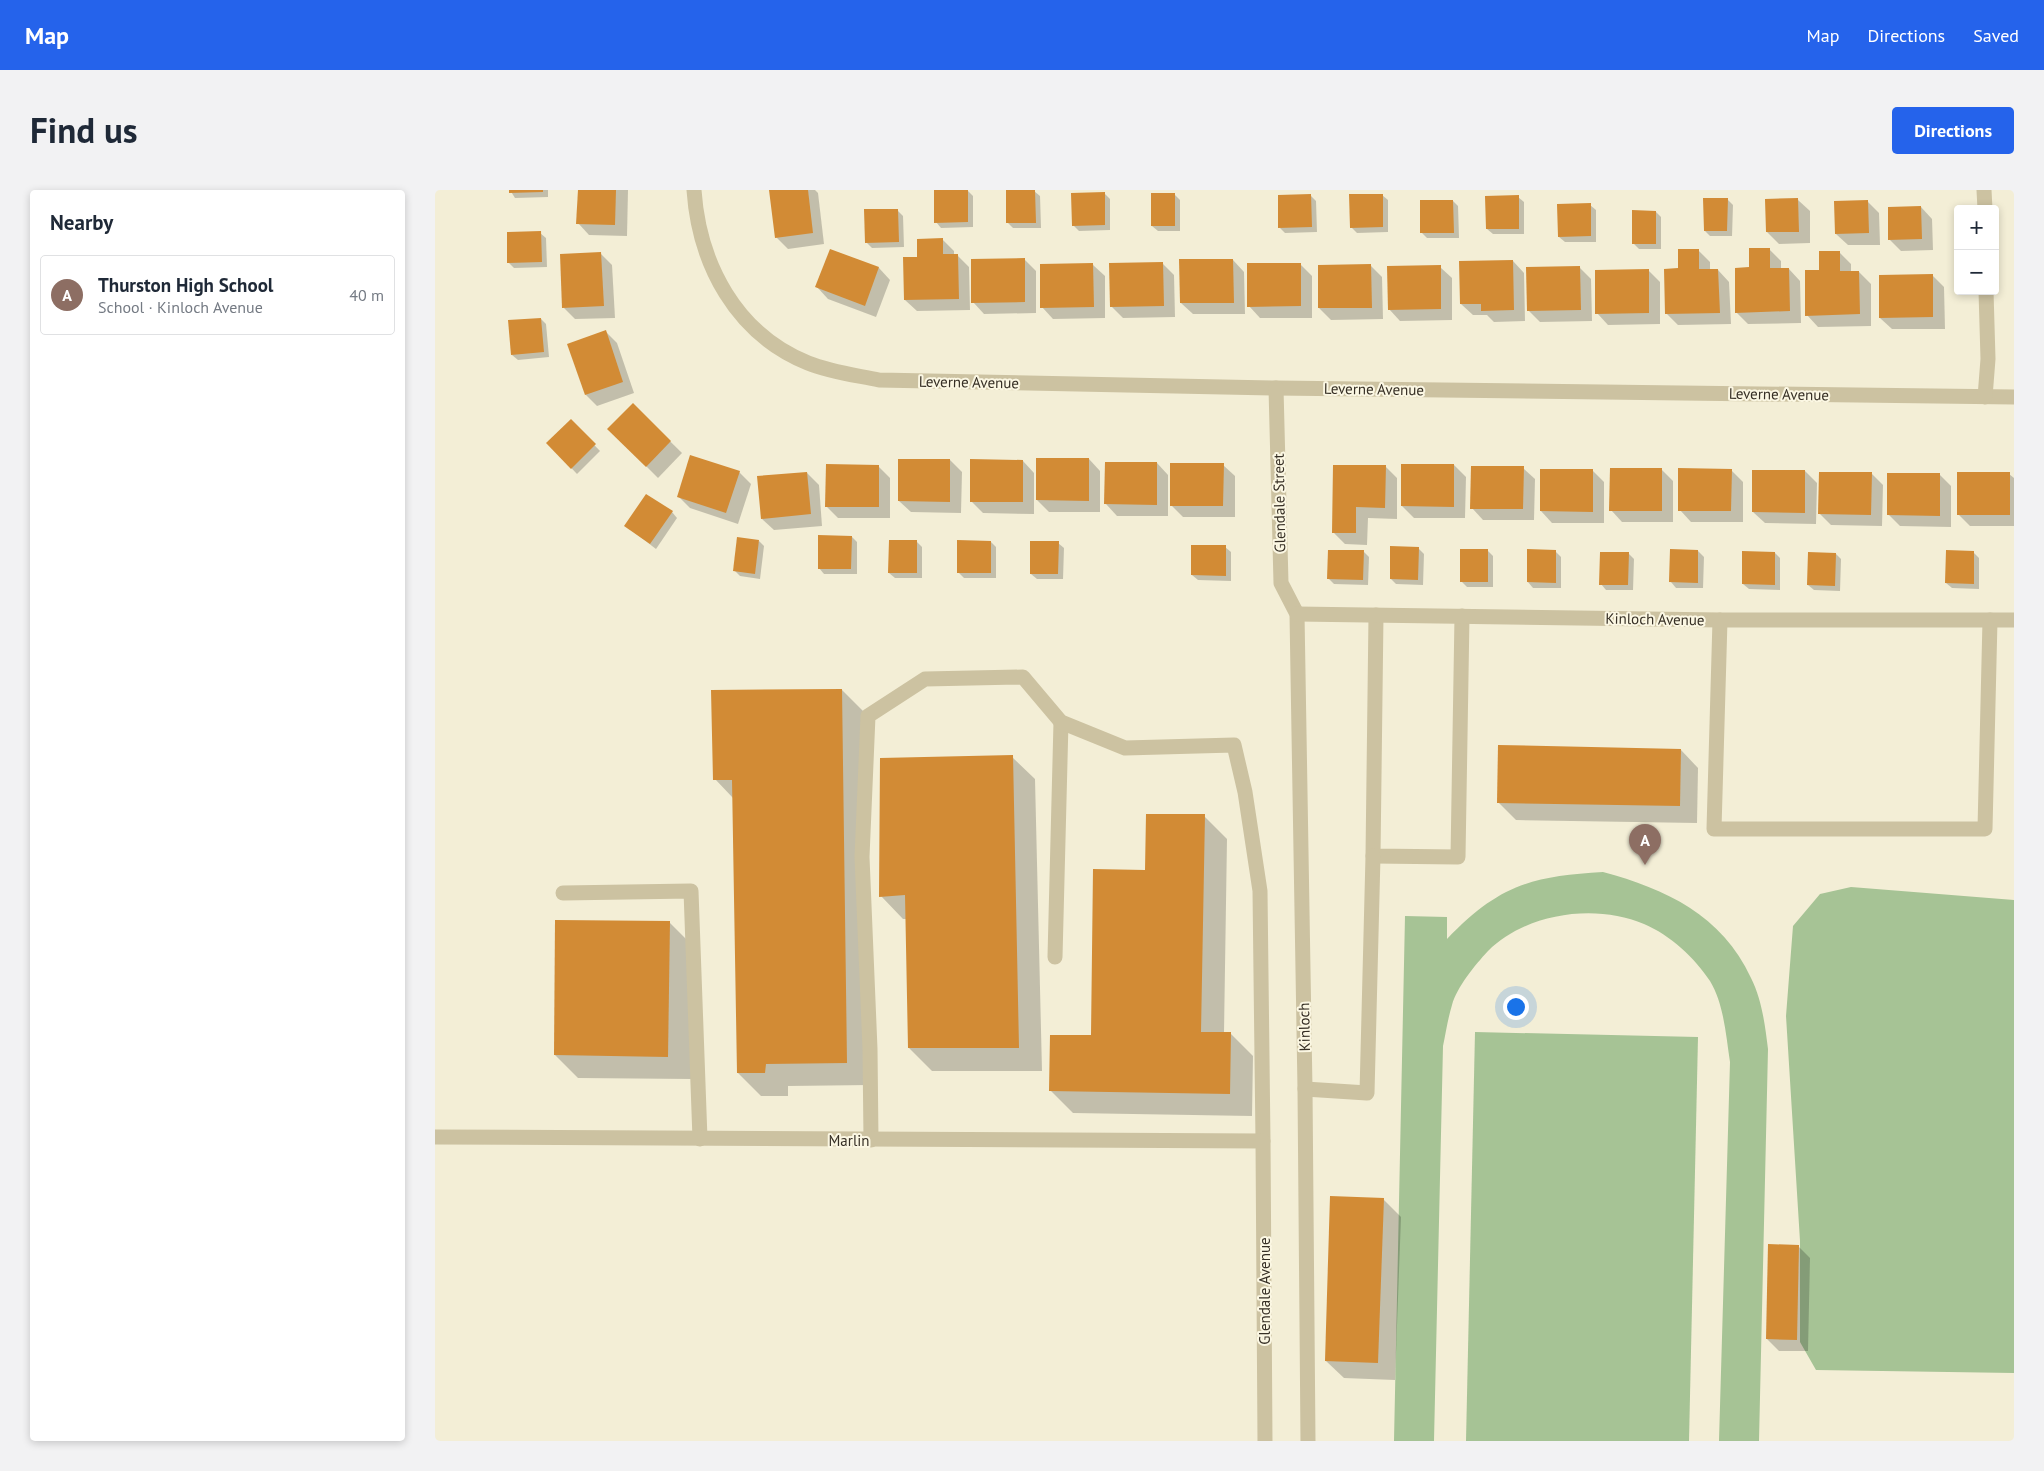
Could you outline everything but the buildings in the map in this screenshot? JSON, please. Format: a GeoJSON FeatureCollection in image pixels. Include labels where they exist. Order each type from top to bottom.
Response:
{"type":"FeatureCollection","features":[{"type":"Feature","properties":{"kind":"street","name":"Leverne Avenue"},"geometry":{"type":"LineString","coordinates":[[695,190],[699,229],[708,260],[722,290],[749,323],[779,347],[807,363],[838,373],[879,380],[1276,388],[2014,397]]}},
{"type":"Feature","properties":{"kind":"street"},"geometry":{"type":"LineString","coordinates":[[1984,190],[1985,205]]}},
{"type":"Feature","properties":{"kind":"street"},"geometry":{"type":"LineString","coordinates":[[1985,397],[1988,359],[1987,295]]}},
{"type":"Feature","properties":{"kind":"street","name":"Glendale Street"},"geometry":{"type":"LineString","coordinates":[[1276,388],[1281,583],[1297,614]]}},
{"type":"Feature","properties":{"kind":"street","name":"Kinloch Avenue"},"geometry":{"type":"LineString","coordinates":[[1297,614],[1720,620],[2014,620]]}},
{"type":"Feature","properties":{"kind":"street","name":"Kinloch"},"geometry":{"type":"LineString","coordinates":[[1297,614],[1305,1089],[1308,1441]]}},
{"type":"Feature","properties":{"kind":"street"},"geometry":{"type":"LineString","coordinates":[[1305,1089],[1367,1092],[1373,856],[1376,615]]}},
{"type":"Feature","properties":{"kind":"street"},"geometry":{"type":"LineString","coordinates":[[1373,856],[1458,857],[1462,616]]}},
{"type":"Feature","properties":{"kind":"street"},"geometry":{"type":"LineString","coordinates":[[1720,620],[1714,829],[1985,830],[1990,620]]}},
{"type":"Feature","properties":{"kind":"street"},"geometry":{"type":"LineString","coordinates":[[871,1140],[870,1049],[862,857],[868,716],[925,679],[1023,677],[1061,722],[1055,957]]}},
{"type":"Feature","properties":{"kind":"street","name":"Glendale Avenue"},"geometry":{"type":"LineString","coordinates":[[1061,722],[1125,748],[1234,746],[1245,792],[1260,891],[1265,1441]]}},
{"type":"Feature","properties":{"kind":"street"},"geometry":{"type":"LineString","coordinates":[[563,893],[691,891],[700,1139]]}},
{"type":"Feature","properties":{"kind":"street","name":"Marlin"},"geometry":{"type":"LineString","coordinates":[[435,1137],[1263,1142]]}},
{"type":"Feature","properties":{"kind":"green space"},"geometry":{"type":"Polygon","coordinates":[[[1603,872],[1670,896],[1708,921],[1725,937],[1739,956],[1755,986],[1760,1004],[1768,1049],[1759,1441],[1719,1441],[1730,1062],[1724,1020],[1715,990],[1697,964],[1663,934],[1644,924],[1625,918],[1583,913],[1541,920],[1504,938],[1488,951],[1467,976],[1454,998],[1443,1046],[1434,1441],[1394,1441],[1405,916],[1447,917],[1447,939],[1483,907],[1517,887],[1555,877],[1603,872]]]}},
{"type":"Feature","properties":{"kind":"green space"},"geometry":{"type":"Polygon","coordinates":[[[1851,887],[2014,900],[2014,1373],[1816,1370],[1800,1342],[1800,1241],[1786,1016],[1793,926],[1820,894],[1851,887]]]}},
{"type":"Feature","properties":{"kind":"green space"},"geometry":{"type":"Polygon","coordinates":[[[1475,1032],[1698,1037],[1689,1441],[1466,1441],[1475,1032]]]}},
{"type":"Feature","properties":{"kind":"place","name":"Thurston High School"},"geometry":{"type":"Point","coordinates":[1645,865]}}]}
